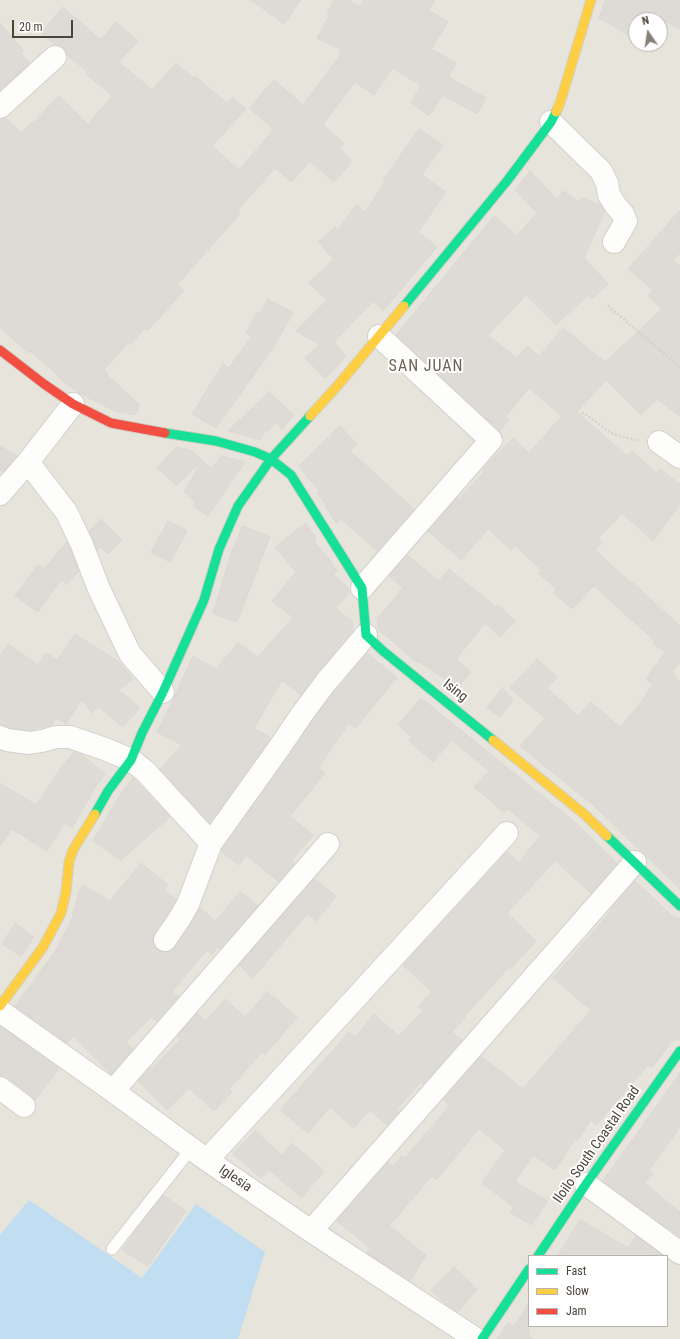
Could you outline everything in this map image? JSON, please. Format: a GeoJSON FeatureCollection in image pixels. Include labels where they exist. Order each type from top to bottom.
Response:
{"type":"FeatureCollection","features":[{"type":"Feature","properties":{"kind":"street"},"geometry":{"type":"LineString","coordinates":[[0,1006],[43,947],[61,913],[66,892],[69,862],[74,850],[108,791],[131,760],[204,600],[219,549],[238,506],[271,459],[339,384],[379,336],[507,181],[551,122],[560,103],[591,0]]}},
{"type":"Feature","properties":{"kind":"street"},"geometry":{"type":"LineString","coordinates":[[0,107],[55,57]]}},
{"type":"Feature","properties":{"kind":"street"},"geometry":{"type":"LineString","coordinates":[[551,122],[601,171],[607,183],[609,194],[616,206],[624,214],[626,221],[614,242]]}},
{"type":"Feature","properties":{"kind":"street"},"geometry":{"type":"LineString","coordinates":[[362,588],[491,440],[379,336]]}},
{"type":"Feature","properties":{"kind":"street"},"geometry":{"type":"LineString","coordinates":[[0,350],[38,380],[72,404],[111,423],[216,441],[255,452],[271,459],[291,475],[362,588],[366,635],[326,682],[302,714],[211,843],[188,904],[165,940]]}},
{"type":"Feature","properties":{"kind":"street"},"geometry":{"type":"LineString","coordinates":[[0,494],[28,462],[72,404]]}},
{"type":"Feature","properties":{"kind":"street"},"geometry":{"type":"LineString","coordinates":[[659,442],[680,457]]}},
{"type":"Feature","properties":{"kind":"street"},"geometry":{"type":"LineString","coordinates":[[28,462],[67,513],[82,545],[99,589],[130,654],[163,692]]}},
{"type":"Feature","properties":{"kind":"street","name":"Ising"},"geometry":{"type":"LineString","coordinates":[[366,635],[383,651],[584,814],[680,906]]}},
{"type":"Feature","properties":{"kind":"street"},"geometry":{"type":"LineString","coordinates":[[0,737],[7,740],[29,743],[42,741],[56,736],[70,737],[131,760],[144,771],[211,843]]}},
{"type":"Feature","properties":{"kind":"street"},"geometry":{"type":"LineString","coordinates":[[199,1154],[507,833]]}},
{"type":"Feature","properties":{"kind":"street"},"geometry":{"type":"LineString","coordinates":[[113,1091],[328,844]]}},
{"type":"Feature","properties":{"kind":"street"},"geometry":{"type":"LineString","coordinates":[[311,1231],[635,862]]}},
{"type":"Feature","properties":{"kind":"street","name":"Iglesia"},"geometry":{"type":"LineString","coordinates":[[0,1011],[199,1154],[311,1231],[476,1339]]}},
{"type":"Feature","properties":{"kind":"street","name":"Iloilo South Coastal Road"},"geometry":{"type":"LineString","coordinates":[[539,1255],[586,1184],[680,1051]]}},
{"type":"Feature","properties":{"kind":"street"},"geometry":{"type":"LineString","coordinates":[[0,1088],[24,1106]]}},
{"type":"Feature","properties":{"kind":"street"},"geometry":{"type":"LineString","coordinates":[[586,1184],[680,1254]]}},
{"type":"Feature","properties":{"kind":"street"},"geometry":{"type":"LineString","coordinates":[[482,1339],[528,1271]]}},
{"type":"Feature","properties":{"kind":"lane"},"geometry":{"type":"LineString","coordinates":[[112,1249],[199,1154]]}},
{"type":"Feature","properties":{"kind":"path"},"geometry":{"type":"LineString","coordinates":[[608,306],[680,367]]}},
{"type":"Feature","properties":{"kind":"path"},"geometry":{"type":"LineString","coordinates":[[582,412],[612,434],[636,441],[659,442]]}},
{"type":"Feature","properties":{"kind":"shaded area"},"geometry":{"type":"Polygon","coordinates":[[[0,0],[680,0],[680,1339],[0,1339],[0,0]]]}},
{"type":"Feature","properties":{"kind":"water"},"geometry":{"type":"Polygon","coordinates":[[[29,1200],[142,1278],[196,1204],[265,1252],[238,1339],[0,1339],[0,1235],[29,1200]]]}},
{"type":"Feature","properties":{"kind":"building"},"geometry":{"type":"Polygon","coordinates":[[[251,0],[301,0],[284,24],[251,0]]]}},
{"type":"Feature","properties":{"kind":"building"},"geometry":{"type":"Polygon","coordinates":[[[334,0],[348,0],[360,6],[364,0],[435,0],[429,10],[448,22],[431,49],[456,63],[448,77],[486,98],[477,114],[443,95],[429,116],[411,102],[421,86],[393,68],[374,95],[355,82],[323,125],[344,143],[339,149],[350,158],[350,164],[334,182],[310,161],[291,182],[275,168],[237,211],[240,214],[177,285],[184,291],[148,330],[145,328],[130,345],[128,343],[104,370],[108,373],[107,375],[140,405],[135,415],[115,411],[79,393],[58,377],[59,376],[30,351],[29,353],[0,328],[0,119],[6,118],[21,133],[32,122],[33,123],[59,96],[88,124],[112,96],[86,74],[88,72],[67,55],[64,48],[59,45],[55,45],[41,33],[63,7],[101,40],[116,22],[138,41],[119,62],[152,90],[176,63],[193,78],[195,76],[227,103],[232,97],[246,109],[212,146],[239,170],[274,129],[249,108],[274,80],[303,105],[341,54],[339,53],[341,50],[317,38],[329,16],[327,14],[334,0]]]}},
{"type":"Feature","properties":{"kind":"building"},"geometry":{"type":"Polygon","coordinates":[[[605,0],[680,0],[680,29],[668,23],[668,12],[628,12],[628,34],[599,18],[605,0]]]}},
{"type":"Feature","properties":{"kind":"building"},"geometry":{"type":"Polygon","coordinates":[[[0,23],[24,51],[21,54],[30,63],[0,90],[0,23]]]}},
{"type":"Feature","properties":{"kind":"building"},"geometry":{"type":"Polygon","coordinates":[[[419,129],[443,145],[422,175],[446,192],[418,232],[437,247],[383,311],[373,301],[334,342],[346,356],[325,378],[305,358],[320,345],[296,331],[327,300],[309,283],[334,259],[318,242],[335,227],[338,230],[356,205],[365,212],[385,182],[383,180],[419,129]]]}},
{"type":"Feature","properties":{"kind":"building"},"geometry":{"type":"Polygon","coordinates":[[[530,171],[557,199],[563,191],[580,203],[582,198],[601,205],[605,211],[584,258],[608,284],[592,299],[588,295],[556,325],[526,295],[488,335],[517,358],[527,346],[539,356],[563,328],[605,362],[662,309],[648,296],[653,290],[628,269],[680,210],[680,253],[673,260],[680,266],[680,416],[657,399],[641,415],[606,380],[577,412],[627,456],[632,451],[657,473],[660,469],[680,484],[680,505],[653,541],[622,513],[598,539],[602,542],[595,550],[680,626],[680,664],[679,663],[672,672],[680,681],[680,889],[593,805],[520,746],[545,718],[510,688],[537,659],[557,677],[547,688],[578,716],[591,702],[620,727],[639,705],[653,684],[646,679],[665,652],[653,643],[655,641],[594,586],[572,609],[553,592],[556,589],[538,573],[542,570],[515,546],[511,550],[488,529],[461,560],[428,531],[457,498],[458,500],[484,472],[482,470],[513,438],[529,453],[562,416],[529,388],[506,416],[509,419],[500,431],[396,335],[494,216],[517,236],[537,213],[515,190],[530,171]]]}},
{"type":"Feature","properties":{"kind":"building"},"geometry":{"type":"Polygon","coordinates":[[[268,299],[293,313],[273,348],[216,428],[192,414],[223,364],[229,368],[252,336],[246,333],[257,312],[260,314],[268,299]]]}},
{"type":"Feature","properties":{"kind":"building"},"geometry":{"type":"Polygon","coordinates":[[[269,392],[294,415],[282,429],[275,422],[268,431],[266,430],[260,440],[228,431],[269,392]]]}},
{"type":"Feature","properties":{"kind":"building"},"geometry":{"type":"Polygon","coordinates":[[[340,426],[357,444],[350,451],[414,509],[377,551],[341,519],[336,523],[326,507],[327,506],[317,493],[320,491],[299,466],[340,426]]]}},
{"type":"Feature","properties":{"kind":"building"},"geometry":{"type":"Polygon","coordinates":[[[0,446],[17,456],[3,472],[0,470],[0,446]]]}},
{"type":"Feature","properties":{"kind":"building"},"geometry":{"type":"Polygon","coordinates":[[[176,447],[190,450],[211,468],[222,456],[245,462],[208,516],[193,506],[195,502],[184,492],[200,463],[177,485],[157,468],[176,447]]]}},
{"type":"Feature","properties":{"kind":"building"},"geometry":{"type":"Polygon","coordinates":[[[101,519],[122,540],[108,554],[100,547],[97,550],[89,531],[101,519]]]}},
{"type":"Feature","properties":{"kind":"building"},"geometry":{"type":"Polygon","coordinates":[[[168,521],[187,531],[170,562],[151,552],[168,521]]]}},
{"type":"Feature","properties":{"kind":"building"},"geometry":{"type":"Polygon","coordinates":[[[306,523],[316,539],[314,541],[337,571],[333,574],[346,586],[350,592],[335,608],[352,621],[353,631],[316,674],[301,695],[282,680],[254,728],[271,738],[210,823],[160,769],[182,745],[157,732],[193,656],[216,669],[238,643],[258,657],[293,617],[272,601],[296,572],[275,547],[306,523]]]}},
{"type":"Feature","properties":{"kind":"building"},"geometry":{"type":"Polygon","coordinates":[[[243,526],[270,537],[237,622],[212,613],[231,553],[243,526]]]}},
{"type":"Feature","properties":{"kind":"building"},"geometry":{"type":"Polygon","coordinates":[[[67,542],[79,571],[66,585],[61,580],[38,612],[15,596],[38,565],[44,569],[67,542]]]}},
{"type":"Feature","properties":{"kind":"building"},"geometry":{"type":"Polygon","coordinates":[[[407,555],[439,581],[449,569],[496,607],[498,605],[515,621],[500,637],[485,623],[456,659],[471,672],[460,685],[454,685],[418,661],[417,663],[378,629],[377,619],[403,588],[389,576],[407,555]]]}},
{"type":"Feature","properties":{"kind":"building"},"geometry":{"type":"Polygon","coordinates":[[[75,634],[119,662],[133,679],[119,690],[140,708],[123,727],[99,707],[92,713],[82,700],[66,724],[56,718],[52,725],[29,730],[10,728],[0,725],[0,656],[8,644],[38,665],[46,653],[57,660],[75,634]]]}},
{"type":"Feature","properties":{"kind":"building"},"geometry":{"type":"Polygon","coordinates":[[[367,653],[397,678],[355,728],[349,723],[318,768],[325,773],[290,816],[313,835],[292,860],[295,863],[279,882],[246,855],[239,865],[221,851],[222,849],[312,721],[367,653]]]}},
{"type":"Feature","properties":{"kind":"building"},"geometry":{"type":"Polygon","coordinates":[[[502,688],[513,700],[500,717],[487,708],[502,688]]]}},
{"type":"Feature","properties":{"kind":"building"},"geometry":{"type":"Polygon","coordinates":[[[421,698],[576,823],[617,863],[591,893],[555,861],[507,913],[536,941],[511,969],[509,967],[464,1017],[465,1018],[452,1032],[462,1040],[423,1084],[421,1082],[396,1110],[399,1111],[387,1125],[370,1110],[354,1128],[330,1107],[308,1133],[280,1110],[349,1032],[355,1037],[374,1014],[399,1036],[423,1011],[418,1007],[432,992],[403,965],[507,852],[519,863],[540,836],[507,808],[504,812],[474,787],[489,771],[452,740],[433,762],[409,741],[412,737],[398,725],[421,698]]]}},
{"type":"Feature","properties":{"kind":"building"},"geometry":{"type":"Polygon","coordinates":[[[74,752],[81,754],[105,774],[72,828],[65,823],[47,851],[12,829],[0,846],[0,783],[36,805],[58,771],[74,752]]]}},
{"type":"Feature","properties":{"kind":"building"},"geometry":{"type":"Polygon","coordinates":[[[133,778],[170,817],[121,860],[93,841],[118,798],[133,778]]]}},
{"type":"Feature","properties":{"kind":"building"},"geometry":{"type":"Polygon","coordinates":[[[141,863],[168,885],[164,889],[176,900],[155,933],[153,939],[154,946],[158,950],[164,952],[171,951],[175,947],[200,908],[215,921],[240,892],[258,906],[220,949],[218,947],[212,954],[207,950],[172,992],[178,997],[157,1021],[151,1017],[126,1042],[133,1049],[111,1074],[73,1036],[67,1043],[15,1006],[54,953],[72,919],[79,891],[83,885],[110,901],[141,863]]]}},
{"type":"Feature","properties":{"kind":"building"},"geometry":{"type":"Polygon","coordinates":[[[314,879],[336,896],[316,921],[307,914],[253,978],[239,965],[314,879]]]}},
{"type":"Feature","properties":{"kind":"building"},"geometry":{"type":"Polygon","coordinates":[[[635,881],[671,915],[680,918],[680,1039],[674,1040],[670,1044],[652,1068],[648,1065],[596,1125],[591,1120],[577,1141],[575,1139],[555,1170],[533,1155],[515,1182],[548,1201],[531,1225],[510,1212],[514,1207],[482,1183],[505,1150],[479,1129],[436,1180],[432,1176],[389,1226],[426,1255],[410,1281],[367,1253],[370,1248],[337,1221],[388,1162],[393,1166],[402,1155],[405,1158],[450,1105],[443,1100],[481,1056],[523,1089],[591,1010],[553,978],[635,881]]]}},
{"type":"Feature","properties":{"kind":"building"},"geometry":{"type":"Polygon","coordinates":[[[15,923],[34,937],[21,956],[2,944],[15,923]]]}},
{"type":"Feature","properties":{"kind":"building"},"geometry":{"type":"Polygon","coordinates":[[[267,992],[297,1017],[265,1055],[262,1052],[229,1089],[232,1092],[214,1111],[189,1088],[167,1110],[138,1081],[180,1040],[177,1037],[197,1013],[206,1021],[225,999],[245,1017],[267,992]]]}},
{"type":"Feature","properties":{"kind":"building"},"geometry":{"type":"Polygon","coordinates":[[[0,1026],[59,1068],[35,1100],[32,1096],[8,1078],[0,1076],[0,1026]]]}},
{"type":"Feature","properties":{"kind":"building"},"geometry":{"type":"Polygon","coordinates":[[[680,1073],[680,1127],[649,1170],[653,1174],[645,1183],[680,1212],[680,1237],[603,1181],[680,1073]]]}},
{"type":"Feature","properties":{"kind":"building"},"geometry":{"type":"Polygon","coordinates":[[[255,1131],[282,1155],[292,1143],[324,1171],[302,1198],[269,1170],[261,1178],[233,1154],[255,1131]]]}},
{"type":"Feature","properties":{"kind":"building"},"geometry":{"type":"Polygon","coordinates":[[[163,1195],[186,1211],[148,1266],[122,1250],[163,1195]]]}},
{"type":"Feature","properties":{"kind":"building"},"geometry":{"type":"Polygon","coordinates":[[[580,1220],[628,1248],[636,1236],[662,1255],[558,1255],[580,1220]]]}},
{"type":"Feature","properties":{"kind":"building"},"geometry":{"type":"Polygon","coordinates":[[[454,1267],[477,1289],[458,1312],[446,1304],[431,1290],[454,1267]]]}},
{"type":"Feature","properties":{"kind":"building"},"geometry":{"type":"Polygon","coordinates":[[[528,1305],[529,1337],[533,1339],[497,1339],[508,1323],[514,1326],[528,1305]]]}},
{"type":"Feature","properties":{"kind":"traffic: fast"},"geometry":{"type":"LineString","coordinates":[[404,306],[507,181],[551,122],[556,112]]}},
{"type":"Feature","properties":{"kind":"traffic: fast"},"geometry":{"type":"LineString","coordinates":[[95,814],[108,791],[131,760],[142,733],[163,692],[204,600],[219,549],[238,506],[271,459],[310,416]]}},
{"type":"Feature","properties":{"kind":"traffic: fast"},"geometry":{"type":"LineString","coordinates":[[165,433],[216,441],[255,452],[271,459],[291,475],[362,588],[366,635],[383,651],[493,740]]}},
{"type":"Feature","properties":{"kind":"traffic: fast"},"geometry":{"type":"LineString","coordinates":[[607,836],[680,906]]}},
{"type":"Feature","properties":{"kind":"traffic: fast"},"geometry":{"type":"LineString","coordinates":[[539,1255],[586,1184],[680,1051]]}},
{"type":"Feature","properties":{"kind":"traffic: fast"},"geometry":{"type":"LineString","coordinates":[[482,1339],[528,1270]]}},
{"type":"Feature","properties":{"kind":"traffic: slow"},"geometry":{"type":"LineString","coordinates":[[556,112],[591,0]]}},
{"type":"Feature","properties":{"kind":"traffic: slow"},"geometry":{"type":"LineString","coordinates":[[310,416],[339,384],[404,306]]}},
{"type":"Feature","properties":{"kind":"traffic: slow"},"geometry":{"type":"LineString","coordinates":[[493,740],[584,814],[607,836]]}},
{"type":"Feature","properties":{"kind":"traffic: slow"},"geometry":{"type":"LineString","coordinates":[[0,1006],[43,947],[61,913],[66,892],[69,862],[73,850],[95,814]]}},
{"type":"Feature","properties":{"kind":"traffic: jam"},"geometry":{"type":"LineString","coordinates":[[0,350],[73,404],[111,423],[165,433]]}},
{"type":"Feature","properties":{"kind":"district","name":"SAN JUAN"},"geometry":{"type":"Point","coordinates":[426,367]}}]}
